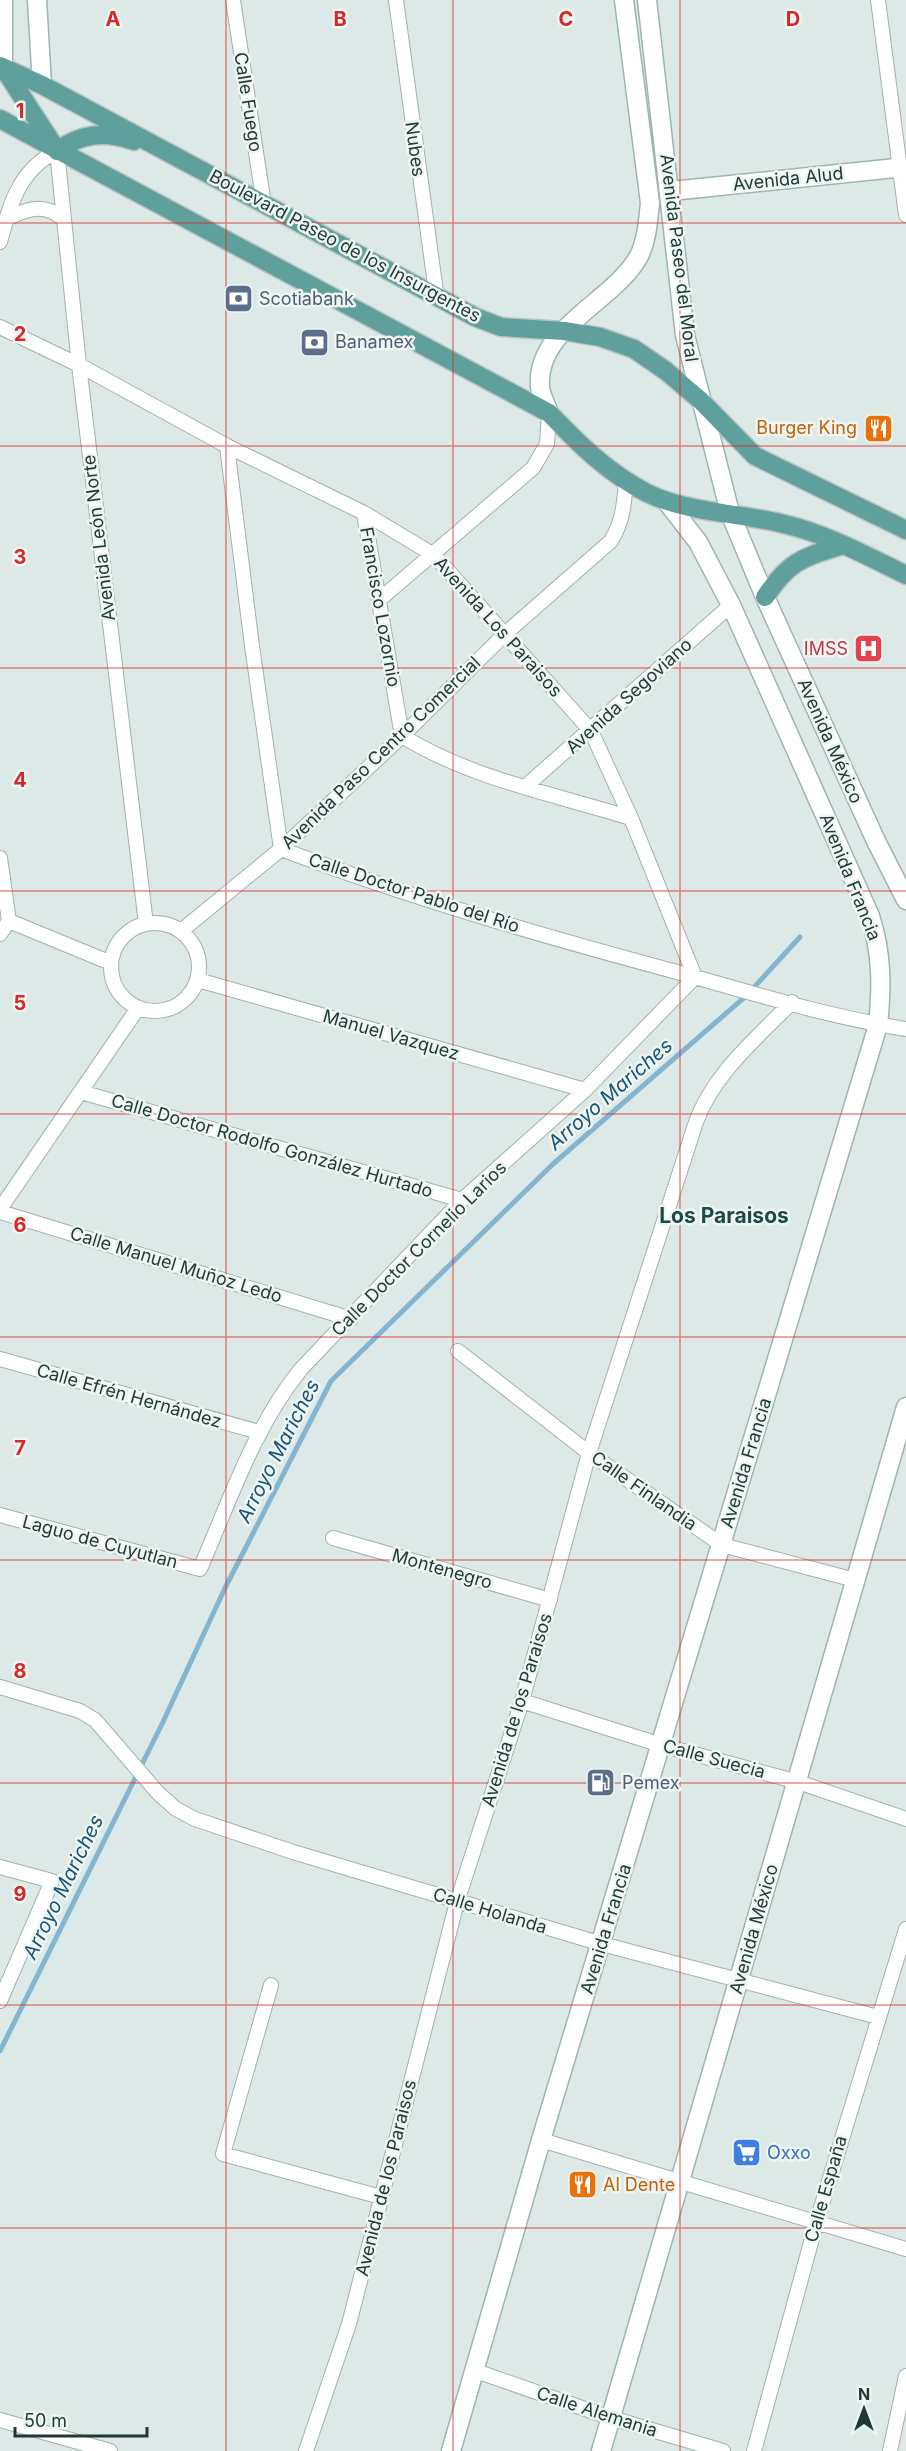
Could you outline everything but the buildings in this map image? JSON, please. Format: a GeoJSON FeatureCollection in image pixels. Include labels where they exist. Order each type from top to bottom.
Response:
{"type":"FeatureCollection","features":[{"type":"Feature","properties":{"kind":"main road","name":"Boulevard Paseo de los Insurgentes"},"geometry":{"type":"LineString","coordinates":[[1,67],[42,85],[437,299],[501,327],[564,331],[600,337],[634,349],[666,371],[700,400],[755,456],[906,530]]}},
{"type":"Feature","properties":{"kind":"main road"},"geometry":{"type":"LineString","coordinates":[[1,67],[57,151]]}},
{"type":"Feature","properties":{"kind":"main road"},"geometry":{"type":"LineString","coordinates":[[0,119],[549,413],[583,448],[626,482],[667,502],[786,524],[843,545],[906,575]]}},
{"type":"Feature","properties":{"kind":"main road"},"geometry":{"type":"LineString","coordinates":[[57,151],[74,138],[109,135],[166,151]]}},
{"type":"Feature","properties":{"kind":"main road"},"geometry":{"type":"LineString","coordinates":[[765,597],[790,565],[805,557],[843,545]]}},
{"type":"Feature","properties":{"kind":"street"},"geometry":{"type":"LineString","coordinates":[[1,67],[3,0]]}},
{"type":"Feature","properties":{"kind":"street"},"geometry":{"type":"LineString","coordinates":[[37,0],[42,85]]}},
{"type":"Feature","properties":{"kind":"street","name":"Calle Fuego"},"geometry":{"type":"LineString","coordinates":[[232,0],[264,205]]}},
{"type":"Feature","properties":{"kind":"street","name":"Nubes"},"geometry":{"type":"LineString","coordinates":[[396,0],[437,299]]}},
{"type":"Feature","properties":{"kind":"street","name":"Avenida Paseo del Moral"},"geometry":{"type":"LineString","coordinates":[[549,413],[540,389],[542,361],[548,347],[622,276],[638,257],[647,233],[650,203],[624,0]]}},
{"type":"Feature","properties":{"kind":"street","name":"Avenida Paseo del Moral"},"geometry":{"type":"LineString","coordinates":[[647,0],[671,191],[685,335],[730,513]]}},
{"type":"Feature","properties":{"kind":"street"},"geometry":{"type":"LineString","coordinates":[[878,0],[902,168],[906,215]]}},
{"type":"Feature","properties":{"kind":"street"},"geometry":{"type":"LineString","coordinates":[[0,242],[20,181],[36,164],[57,151]]}},
{"type":"Feature","properties":{"kind":"street","name":"Avenida León Norte"},"geometry":{"type":"LineString","coordinates":[[57,151],[79,365],[146,924]]}},
{"type":"Feature","properties":{"kind":"street","name":"Avenida Alud"},"geometry":{"type":"LineString","coordinates":[[671,191],[902,168]]}},
{"type":"Feature","properties":{"kind":"street"},"geometry":{"type":"LineString","coordinates":[[6,219],[34,208],[54,211],[63,219]]}},
{"type":"Feature","properties":{"kind":"street","name":"Avenida Los Paraisos"},"geometry":{"type":"LineString","coordinates":[[0,327],[79,365],[227,446],[364,513],[434,555],[506,633],[591,731],[631,818],[695,977]]}},
{"type":"Feature","properties":{"kind":"street"},"geometry":{"type":"LineString","coordinates":[[379,600],[534,468],[547,444],[549,413]]}},
{"type":"Feature","properties":{"kind":"street"},"geometry":{"type":"LineString","coordinates":[[227,446],[281,849]]}},
{"type":"Feature","properties":{"kind":"street","name":"Avenida Paso Centro Comercial"},"geometry":{"type":"LineString","coordinates":[[181,931],[281,849],[402,736],[506,633],[611,541],[620,527],[624,512],[626,482]]}},
{"type":"Feature","properties":{"kind":"street","name":"Avenida Francia"},"geometry":{"type":"LineString","coordinates":[[451,2451],[472,2370],[878,1025],[883,983],[881,958],[870,916],[732,605],[698,542],[667,502]]}},
{"type":"Feature","properties":{"kind":"street","name":"Francisco Lozornio"},"geometry":{"type":"LineString","coordinates":[[364,513],[402,736]]}},
{"type":"Feature","properties":{"kind":"street","name":"Avenida México"},"geometry":{"type":"LineString","coordinates":[[730,513],[765,597],[876,841],[906,900]]}},
{"type":"Feature","properties":{"kind":"street","name":"Avenida Segoviano"},"geometry":{"type":"LineString","coordinates":[[526,786],[732,605]]}},
{"type":"Feature","properties":{"kind":"street"},"geometry":{"type":"LineString","coordinates":[[402,736],[464,769],[631,818]]}},
{"type":"Feature","properties":{"kind":"street","name":"Calle Doctor Pablo del Río"},"geometry":{"type":"LineString","coordinates":[[281,849],[380,886],[695,977],[878,1025],[906,1029]]}},
{"type":"Feature","properties":{"kind":"street"},"geometry":{"type":"LineString","coordinates":[[0,858],[9,921],[0,934]]}},
{"type":"Feature","properties":{"kind":"street"},"geometry":{"type":"LineString","coordinates":[[9,921],[111,963]]}},
{"type":"Feature","properties":{"kind":"street"},"geometry":{"type":"LineString","coordinates":[[158,923],[181,931],[191,940],[198,953],[198,980],[191,993],[174,1007],[152,1011],[138,1008],[126,1000],[117,990],[112,977],[111,963],[114,950],[122,938],[133,929],[146,924],[158,923]]}},
{"type":"Feature","properties":{"kind":"street","name":"Calle Doctor Cornelio Larios"},"geometry":{"type":"LineString","coordinates":[[259,1432],[286,1387],[301,1369],[462,1200],[585,1090],[695,977]]}},
{"type":"Feature","properties":{"kind":"street","name":"Manuel Vazquez"},"geometry":{"type":"LineString","coordinates":[[198,980],[585,1090]]}},
{"type":"Feature","properties":{"kind":"street","name":"Avenida de los Paraisos"},"geometry":{"type":"LineString","coordinates":[[306,2451],[349,2324],[457,1902],[522,1701],[589,1454],[705,1098],[717,1080],[792,1002]]}},
{"type":"Feature","properties":{"kind":"street"},"geometry":{"type":"LineString","coordinates":[[0,1210],[138,1008]]}},
{"type":"Feature","properties":{"kind":"street","name":"Calle Doctor Rodolfo González Hurtado"},"geometry":{"type":"LineString","coordinates":[[81,1092],[462,1200]]}},
{"type":"Feature","properties":{"kind":"street","name":"Calle Manuel Muñoz Ledo"},"geometry":{"type":"LineString","coordinates":[[0,1210],[351,1319]]}},
{"type":"Feature","properties":{"kind":"street","name":"Calle Finlandia"},"geometry":{"type":"LineString","coordinates":[[458,1351],[589,1454],[722,1545],[855,1580]]}},
{"type":"Feature","properties":{"kind":"street","name":"Calle Efrén Hernández"},"geometry":{"type":"LineString","coordinates":[[0,1359],[259,1432]]}},
{"type":"Feature","properties":{"kind":"street","name":"Avenida México"},"geometry":{"type":"LineString","coordinates":[[601,2451],[906,1407]]}},
{"type":"Feature","properties":{"kind":"street","name":"Laguo de Cuyutlan"},"geometry":{"type":"LineString","coordinates":[[0,1515],[200,1569],[259,1432]]}},
{"type":"Feature","properties":{"kind":"street","name":"Montenegro"},"geometry":{"type":"LineString","coordinates":[[333,1538],[550,1600]]}},
{"type":"Feature","properties":{"kind":"street","name":"Calle Holanda"},"geometry":{"type":"LineString","coordinates":[[0,1687],[80,1711],[95,1720],[158,1793],[177,1809],[195,1819],[457,1902],[602,1944],[878,2017]]}},
{"type":"Feature","properties":{"kind":"street","name":"Calle Suecia"},"geometry":{"type":"LineString","coordinates":[[522,1701],[661,1745],[798,1782],[906,1819]]}},
{"type":"Feature","properties":{"kind":"street"},"geometry":{"type":"LineString","coordinates":[[0,1867],[52,1881],[0,2001]]}},
{"type":"Feature","properties":{"kind":"street","name":"Calle España"},"geometry":{"type":"LineString","coordinates":[[754,2451],[816,2223],[906,1929]]}},
{"type":"Feature","properties":{"kind":"street"},"geometry":{"type":"LineString","coordinates":[[271,1985],[224,2154],[381,2197]]}},
{"type":"Feature","properties":{"kind":"street"},"geometry":{"type":"LineString","coordinates":[[541,2140],[906,2249]]}},
{"type":"Feature","properties":{"kind":"street","name":"Calle Alemania"},"geometry":{"type":"LineString","coordinates":[[472,2370],[611,2418],[723,2451]]}},
{"type":"Feature","properties":{"kind":"street"},"geometry":{"type":"LineString","coordinates":[[890,2451],[906,2376]]}},
{"type":"Feature","properties":{"kind":"street"},"geometry":{"type":"LineString","coordinates":[[0,2420],[110,2451]]}},
{"type":"Feature","properties":{"kind":"waterway","name":"Arroyo Mariches"},"geometry":{"type":"LineString","coordinates":[[0,2051],[162,1724],[225,1588],[331,1381],[553,1164],[746,996],[800,937]]}},
{"type":"Feature","properties":{"kind":"place","name":"Scotiabank"},"geometry":{"type":"Point","coordinates":[238,299]}},
{"type":"Feature","properties":{"kind":"place","name":"Banamex"},"geometry":{"type":"Point","coordinates":[314,342]}},
{"type":"Feature","properties":{"kind":"place","name":"Burger King"},"geometry":{"type":"Point","coordinates":[878,428]}},
{"type":"Feature","properties":{"kind":"place","name":"IMSS"},"geometry":{"type":"Point","coordinates":[869,649]}},
{"type":"Feature","properties":{"kind":"place","name":"Pemex"},"geometry":{"type":"Point","coordinates":[601,1783]}},
{"type":"Feature","properties":{"kind":"place","name":"Oxxo"},"geometry":{"type":"Point","coordinates":[746,2153]}},
{"type":"Feature","properties":{"kind":"place","name":"Al Dente"},"geometry":{"type":"Point","coordinates":[582,2185]}},
{"type":"Feature","properties":{"kind":"district","name":"Los Paraisos"},"geometry":{"type":"Point","coordinates":[724,1216]}}]}
